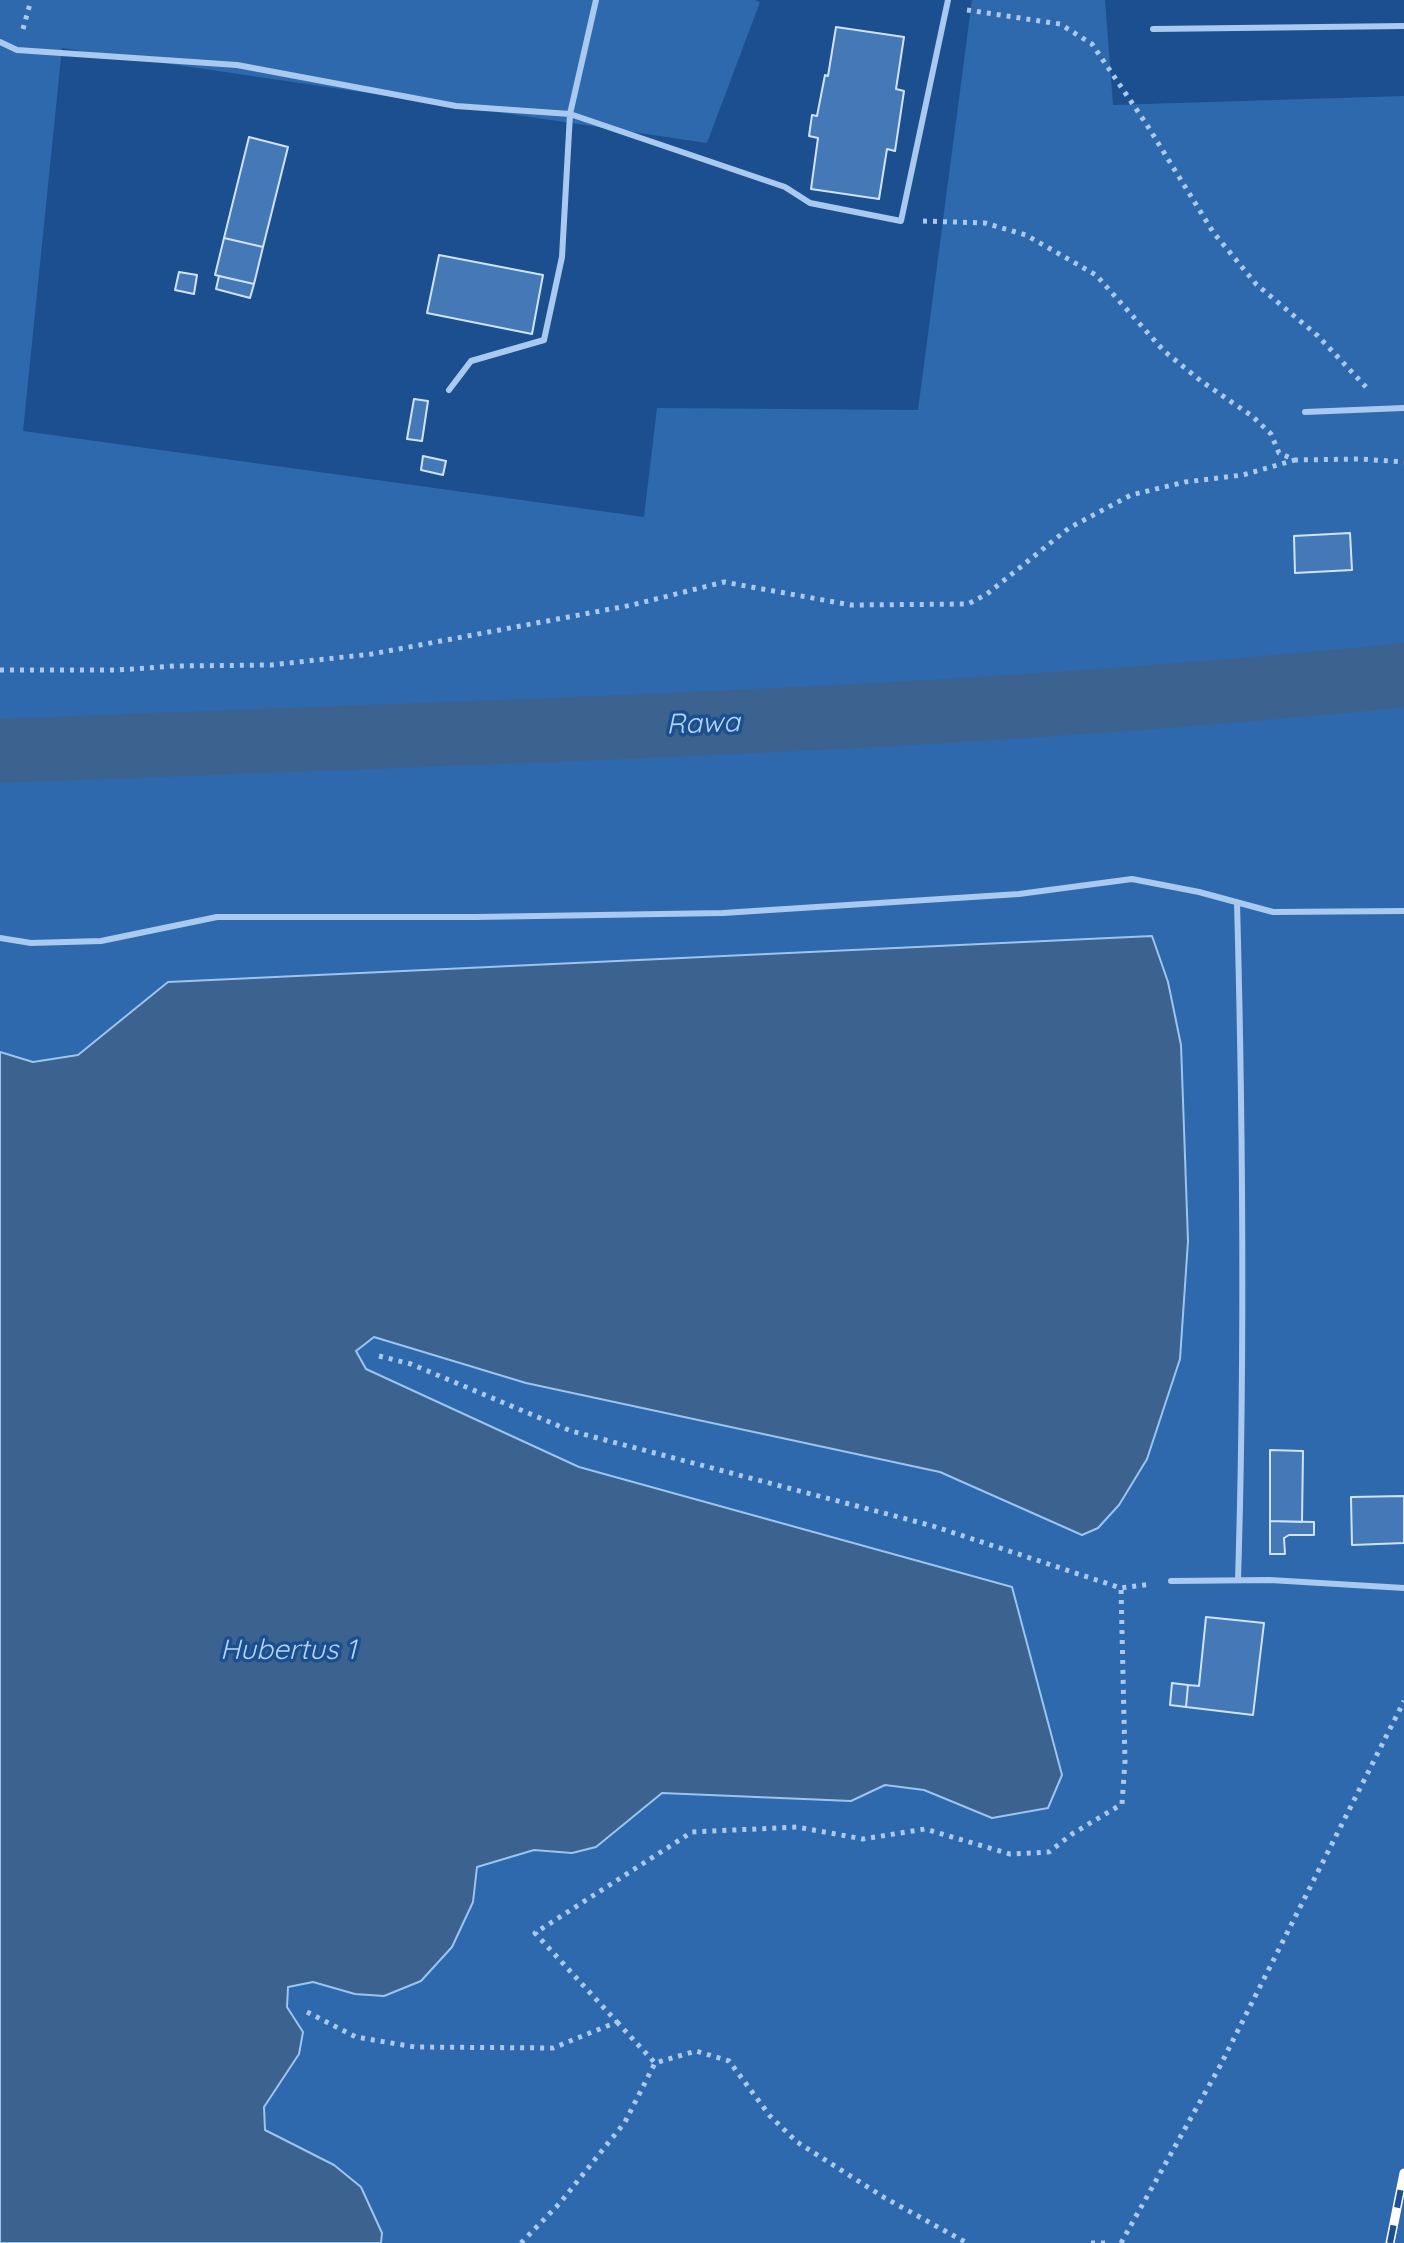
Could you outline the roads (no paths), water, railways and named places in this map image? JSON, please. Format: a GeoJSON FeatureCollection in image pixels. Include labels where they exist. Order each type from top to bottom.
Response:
{"type":"FeatureCollection","features":[{"type":"Feature","properties":{"kind":"lane"},"geometry":{"type":"LineString","coordinates":[[449,390],[471,361],[544,340],[562,257],[570,114],[596,0]]}},
{"type":"Feature","properties":{"kind":"lane"},"geometry":{"type":"LineString","coordinates":[[0,42],[17,50],[237,65],[456,106],[570,114],[785,187],[810,203],[901,221],[947,3]]}},
{"type":"Feature","properties":{"kind":"lane"},"geometry":{"type":"LineString","coordinates":[[1153,29],[1404,26]]}},
{"type":"Feature","properties":{"kind":"lane"},"geometry":{"type":"LineString","coordinates":[[1305,412],[1404,408]]}},
{"type":"Feature","properties":{"kind":"lane"},"geometry":{"type":"LineString","coordinates":[[0,938],[31,943],[101,941],[217,917],[723,913],[1019,894],[1132,879],[1273,912],[1404,911]]}},
{"type":"Feature","properties":{"kind":"lane"},"geometry":{"type":"LineString","coordinates":[[1237,902],[1243,1266],[1243,1422],[1238,1580]]}},
{"type":"Feature","properties":{"kind":"lane"},"geometry":{"type":"LineString","coordinates":[[1171,1581],[1238,1580],[1404,1588]]}},
{"type":"Feature","properties":{"kind":"water","name":"Hubertus 1"},"geometry":{"type":"Polygon","coordinates":[[[1152,936],[1168,982],[1181,1045],[1188,1241],[1180,1359],[1147,1459],[1119,1505],[1098,1528],[1082,1535],[940,1472],[526,1383],[374,1337],[356,1351],[366,1369],[579,1467],[1012,1587],[1062,1775],[1048,1808],[992,1818],[924,1790],[885,1785],[851,1801],[662,1793],[596,1847],[572,1853],[534,1850],[477,1867],[473,1902],[452,1947],[421,1981],[384,1996],[355,1994],[313,1982],[288,1987],[287,2007],[303,2032],[299,2054],[264,2107],[265,2130],[334,2165],[361,2187],[382,2233],[381,2243],[0,2243],[0,1052],[33,1062],[78,1055],[168,982],[1152,936]]]}},
{"type":"Feature","properties":{"kind":"waterway","name":"Rawa"},"geometry":{"type":"LineString","coordinates":[[0,751],[878,715],[1229,691],[1404,675]]}},
{"type":"Feature","properties":{"kind":"railway"},"geometry":{"type":"LineString","coordinates":[[1390,2243],[1404,2173]]}}]}
